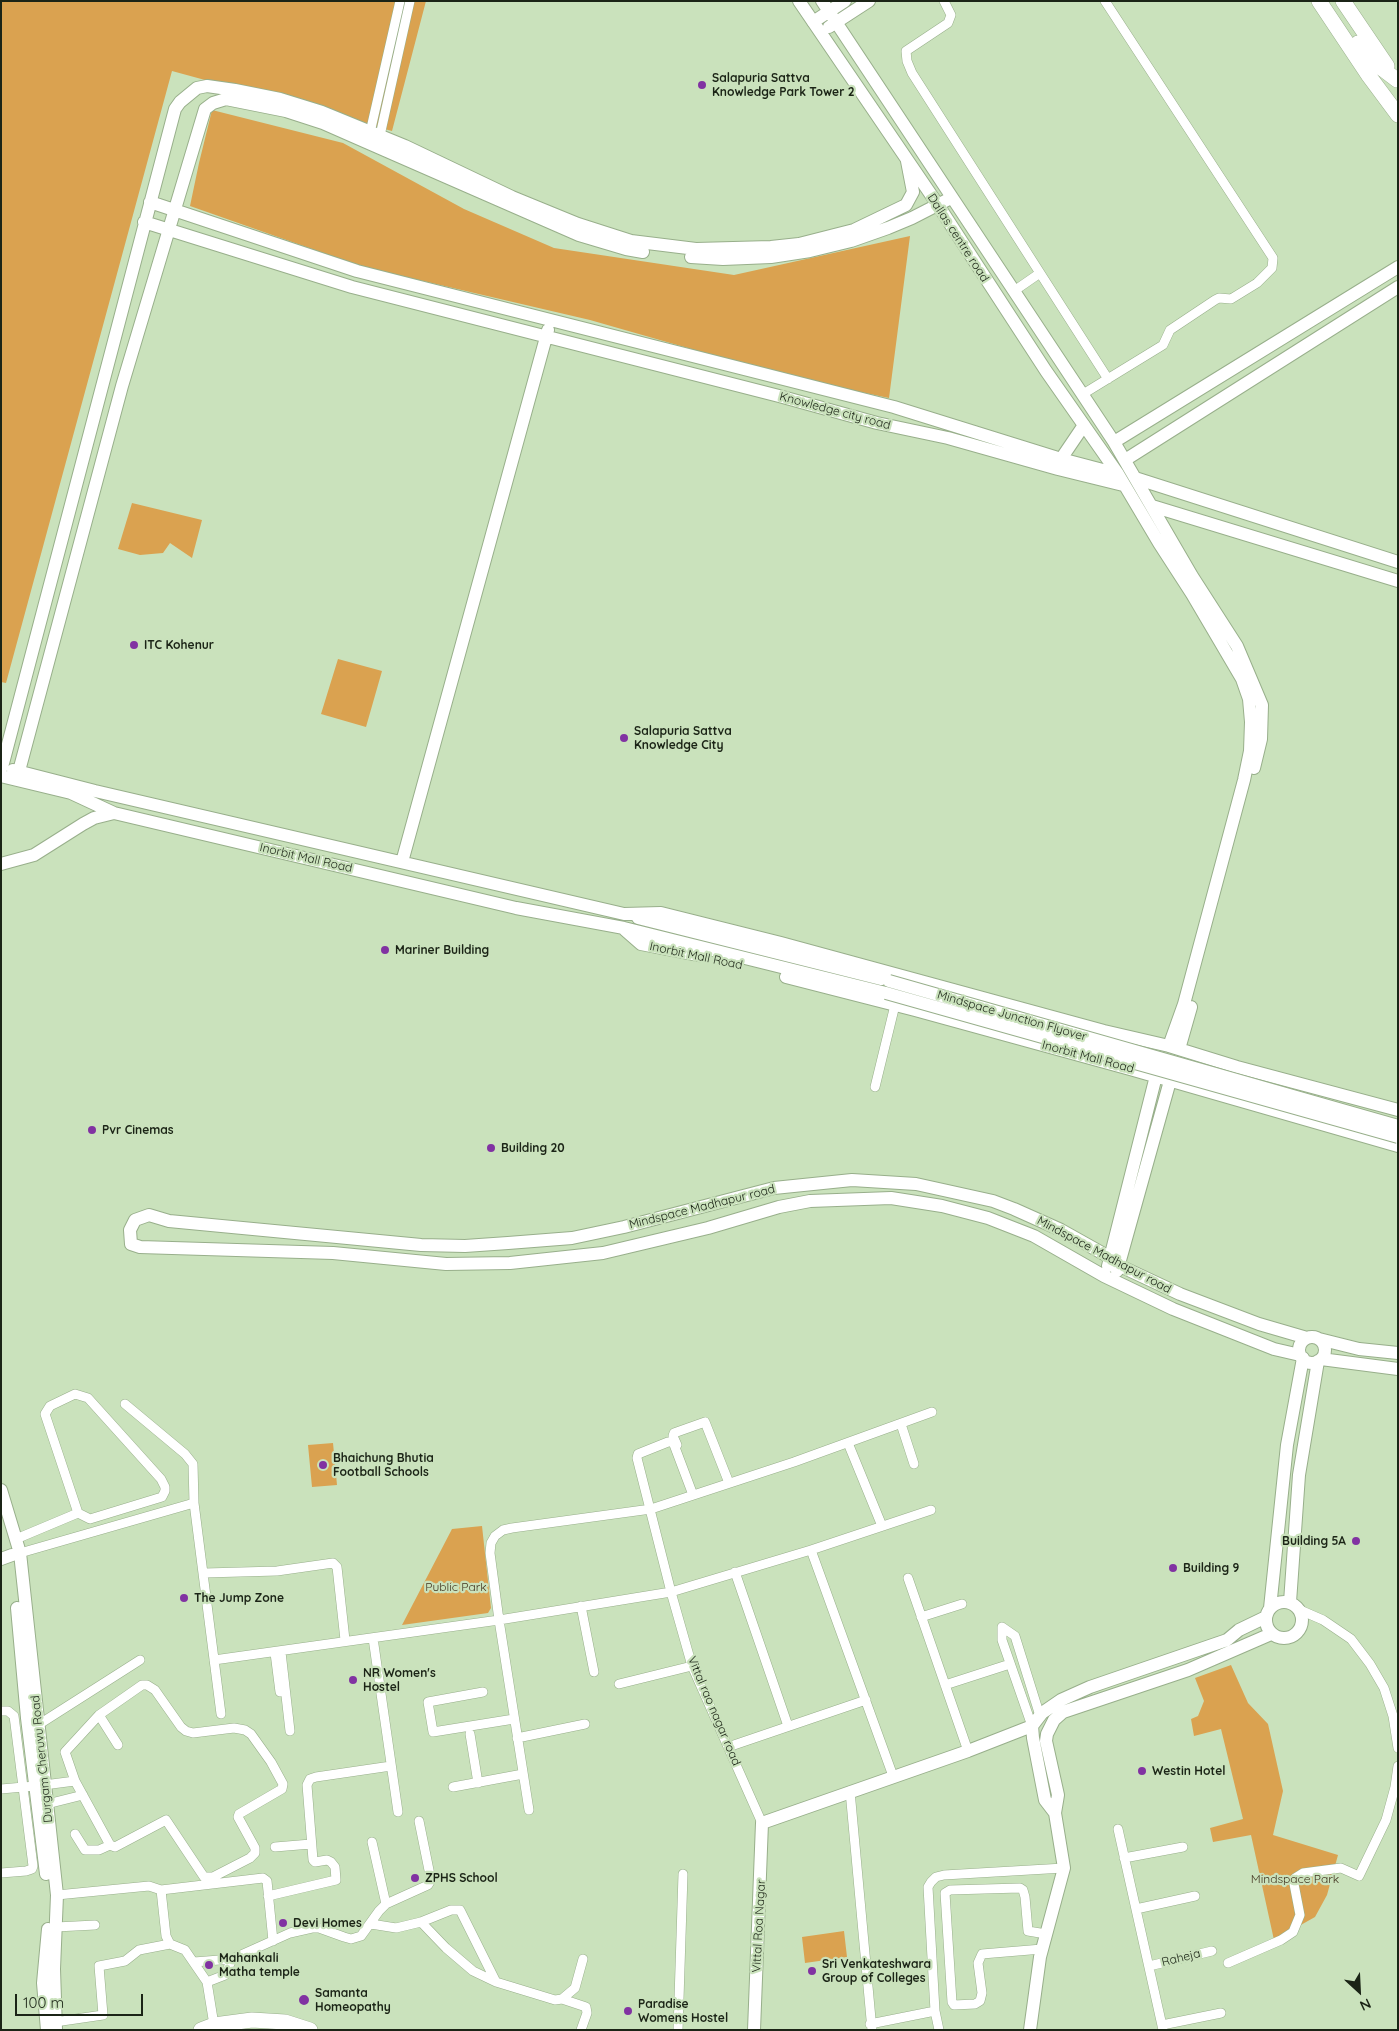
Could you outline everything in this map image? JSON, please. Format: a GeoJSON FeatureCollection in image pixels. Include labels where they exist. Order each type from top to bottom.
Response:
{"type":"FeatureCollection","features":[{"type":"Feature","properties":{"kind":"main road"},"geometry":{"type":"LineString","coordinates":[[1319,1],[1369,76],[1398,115]]}},
{"type":"Feature","properties":{"kind":"main road"},"geometry":{"type":"LineString","coordinates":[[1330,1],[1368,58],[1397,81]]}},
{"type":"Feature","properties":{"kind":"main road"},"geometry":{"type":"LineString","coordinates":[[1343,1],[1397,81]]}},
{"type":"Feature","properties":{"kind":"main road"},"geometry":{"type":"LineString","coordinates":[[207,2027],[234,2022],[265,2021],[285,2022],[310,2030]]}},
{"type":"Feature","properties":{"kind":"street"},"geometry":{"type":"LineString","coordinates":[[374,139],[400,1]]}},
{"type":"Feature","properties":{"kind":"street"},"geometry":{"type":"LineString","coordinates":[[374,139],[410,1]]}},
{"type":"Feature","properties":{"kind":"street","name":"Dallas centre road"},"geometry":{"type":"LineString","coordinates":[[799,1],[938,205],[1216,623]]}},
{"type":"Feature","properties":{"kind":"street"},"geometry":{"type":"LineString","coordinates":[[813,22],[826,6],[845,1]]}},
{"type":"Feature","properties":{"kind":"street"},"geometry":{"type":"LineString","coordinates":[[820,34],[869,1]]}},
{"type":"Feature","properties":{"kind":"street"},"geometry":{"type":"LineString","coordinates":[[944,1],[951,15],[948,23],[906,51],[907,61],[912,73],[1108,379]]}},
{"type":"Feature","properties":{"kind":"street"},"geometry":{"type":"LineString","coordinates":[[1082,394],[1163,345],[1170,330],[1206,305],[1219,298],[1234,298],[1257,283],[1272,268],[1273,258],[1105,1]]}},
{"type":"Feature","properties":{"kind":"street","name":"Dallas centre road"},"geometry":{"type":"LineString","coordinates":[[826,6],[951,198],[1114,442],[1152,506],[1216,623]]}},
{"type":"Feature","properties":{"kind":"street"},"geometry":{"type":"LineString","coordinates":[[114,813],[2,763],[175,110],[180,102],[196,88],[216,87],[280,99],[322,112],[374,139],[579,235],[626,249],[660,254],[723,260],[810,252],[869,235],[951,198]]}},
{"type":"Feature","properties":{"kind":"street"},"geometry":{"type":"LineString","coordinates":[[19,771],[122,386],[205,109],[213,103],[226,99],[239,100],[286,111],[374,139],[578,224],[631,241],[696,249],[738,250],[799,244],[865,226],[901,209],[910,199],[912,184],[907,161]]}},
{"type":"Feature","properties":{"kind":"street","name":"Knowledge city road"},"geometry":{"type":"LineString","coordinates":[[150,202],[357,271],[894,407],[1061,459],[1120,480]]}},
{"type":"Feature","properties":{"kind":"street","name":"Knowledge city road"},"geometry":{"type":"LineString","coordinates":[[144,222],[352,287],[779,396],[877,423],[948,438],[1058,469],[1120,480]]}},
{"type":"Feature","properties":{"kind":"street"},"geometry":{"type":"LineString","coordinates":[[1114,442],[1398,267]]}},
{"type":"Feature","properties":{"kind":"street"},"geometry":{"type":"LineString","coordinates":[[1014,291],[1040,273]]}},
{"type":"Feature","properties":{"kind":"street"},"geometry":{"type":"LineString","coordinates":[[1125,460],[1398,286]]}},
{"type":"Feature","properties":{"kind":"street"},"geometry":{"type":"LineString","coordinates":[[402,862],[551,321]]}},
{"type":"Feature","properties":{"kind":"street"},"geometry":{"type":"LineString","coordinates":[[1061,459],[1084,425]]}},
{"type":"Feature","properties":{"kind":"street"},"geometry":{"type":"LineString","coordinates":[[1135,478],[1398,562]]}},
{"type":"Feature","properties":{"kind":"street"},"geometry":{"type":"LineString","coordinates":[[1152,506],[1398,581]]}},
{"type":"Feature","properties":{"kind":"street"},"geometry":{"type":"LineString","coordinates":[[1249,536],[1255,517]]}},
{"type":"Feature","properties":{"kind":"street"},"geometry":{"type":"LineString","coordinates":[[1174,1048],[1184,1004],[1196,976],[1250,751],[1251,722],[1249,699],[1242,679],[1216,623]]}},
{"type":"Feature","properties":{"kind":"street","name":"Inorbit Mall Road"},"geometry":{"type":"LineString","coordinates":[[2,763],[19,771],[95,791],[624,914],[662,913],[781,943],[1145,1042],[1174,1048],[1237,1067],[1398,1110]]}},
{"type":"Feature","properties":{"kind":"street","name":"Inorbit Mall Road"},"geometry":{"type":"LineString","coordinates":[[1,864],[34,856],[94,818],[114,813],[516,908],[624,928],[641,944],[713,958],[894,1005],[1156,1076],[1398,1146]]}},
{"type":"Feature","properties":{"kind":"street","name":"Mindspace Junction Flyover"},"geometry":{"type":"LineString","coordinates":[[624,914],[1398,1126]]}},
{"type":"Feature","properties":{"kind":"street","name":"Mindspace Junction Flyover"},"geometry":{"type":"LineString","coordinates":[[624,928],[888,987],[1398,1137]]}},
{"type":"Feature","properties":{"kind":"street"},"geometry":{"type":"LineString","coordinates":[[968,1025],[977,997]]}},
{"type":"Feature","properties":{"kind":"street"},"geometry":{"type":"LineString","coordinates":[[875,1086],[894,1005]]}},
{"type":"Feature","properties":{"kind":"street"},"geometry":{"type":"LineString","coordinates":[[1115,1262],[1115,1235],[1156,1076]]}},
{"type":"Feature","properties":{"kind":"street"},"geometry":{"type":"LineString","coordinates":[[1109,1278],[1170,1080]]}},
{"type":"Feature","properties":{"kind":"street"},"geometry":{"type":"LineString","coordinates":[[1307,1120],[1318,1089]]}},
{"type":"Feature","properties":{"kind":"street","name":"Mindspace Madhapur road"},"geometry":{"type":"LineString","coordinates":[[1301,1356],[1274,1349],[1173,1310],[1109,1278],[1034,1236],[988,1218],[942,1206],[891,1198],[810,1201],[779,1207],[708,1228],[603,1253],[555,1260],[510,1263],[446,1264],[333,1253],[140,1247],[132,1244],[130,1230],[135,1220],[149,1215],[169,1221],[336,1238],[421,1245],[465,1246],[572,1238],[668,1217],[774,1188],[852,1180],[916,1184],[993,1201],[1061,1230],[1115,1262],[1180,1294],[1259,1324],[1359,1349],[1398,1353]]}},
{"type":"Feature","properties":{"kind":"street","name":"Mindspace Madhapur road"},"geometry":{"type":"LineString","coordinates":[[774,1188],[779,1207]]}},
{"type":"Feature","properties":{"kind":"street"},"geometry":{"type":"LineString","coordinates":[[333,1253],[336,1238]]}},
{"type":"Feature","properties":{"kind":"street"},"geometry":{"type":"LineString","coordinates":[[1313,1338],[1324,1343],[1326,1349],[1320,1360],[1299,1475],[1295,1606],[1303,1617],[1302,1625],[1299,1632],[1293,1637],[1285,1639],[1278,1638],[1272,1634],[1266,1626],[1286,1444],[1301,1356],[1300,1345],[1313,1338]]}},
{"type":"Feature","properties":{"kind":"street"},"geometry":{"type":"LineString","coordinates":[[1301,1356],[1306,1361],[1314,1363],[1320,1360],[1398,1370]]}},
{"type":"Feature","properties":{"kind":"street"},"geometry":{"type":"LineString","coordinates":[[162,1497],[90,1519],[78,1513],[45,1414],[50,1406],[75,1394],[88,1398],[165,1486],[162,1497],[166,1512]]}},
{"type":"Feature","properties":{"kind":"street"},"geometry":{"type":"LineString","coordinates":[[125,1404],[190,1458],[194,1470],[194,1504],[205,1573],[221,1714]]}},
{"type":"Feature","properties":{"kind":"street"},"geometry":{"type":"LineString","coordinates":[[529,1810],[498,1620],[490,1552],[495,1536],[503,1530],[512,1528],[651,1509],[848,1443],[932,1412]]}},
{"type":"Feature","properties":{"kind":"street"},"geometry":{"type":"LineString","coordinates":[[694,1495],[673,1435],[702,1421],[705,1422],[729,1484]]}},
{"type":"Feature","properties":{"kind":"street"},"geometry":{"type":"LineString","coordinates":[[901,1424],[914,1464]]}},
{"type":"Feature","properties":{"kind":"street","name":"Vittal rao nagar road"},"geometry":{"type":"LineString","coordinates":[[694,1495],[673,1442],[643,1450],[638,1454],[637,1458],[671,1592],[692,1666],[762,1823]]}},
{"type":"Feature","properties":{"kind":"street"},"geometry":{"type":"LineString","coordinates":[[848,1443],[882,1526]]}},
{"type":"Feature","properties":{"kind":"street","name":"Durgam Cheruvu Road"},"geometry":{"type":"LineString","coordinates":[[1,1490],[13,1551],[35,1731],[34,1786],[38,1861],[53,1896],[43,1983],[53,2027]]}},
{"type":"Feature","properties":{"kind":"street"},"geometry":{"type":"LineString","coordinates":[[13,1551],[194,1504]]}},
{"type":"Feature","properties":{"kind":"street"},"geometry":{"type":"LineString","coordinates":[[214,1660],[278,1652],[345,1640],[373,1638],[498,1620],[671,1592],[811,1550],[931,1510]]}},
{"type":"Feature","properties":{"kind":"street"},"geometry":{"type":"LineString","coordinates":[[13,1551],[78,1513]]}},
{"type":"Feature","properties":{"kind":"street","name":"Durgam Cheruvu Road"},"geometry":{"type":"LineString","coordinates":[[1,1515],[13,1551]]}},
{"type":"Feature","properties":{"kind":"street"},"geometry":{"type":"LineString","coordinates":[[811,1550],[893,1776]]}},
{"type":"Feature","properties":{"kind":"street"},"geometry":{"type":"LineString","coordinates":[[205,1573],[277,1571],[333,1563],[337,1567],[345,1640]]}},
{"type":"Feature","properties":{"kind":"street"},"geometry":{"type":"LineString","coordinates":[[735,1572],[788,1726]]}},
{"type":"Feature","properties":{"kind":"street"},"geometry":{"type":"LineString","coordinates":[[908,1578],[968,1751]]}},
{"type":"Feature","properties":{"kind":"street"},"geometry":{"type":"LineString","coordinates":[[1030,2030],[1042,1949],[1064,1868],[1055,1812],[1058,1795],[1048,1755],[1046,1734],[1062,1706],[1090,1687],[1226,1640],[1268,1612],[1279,1602],[1295,1606],[1323,1620],[1351,1639],[1370,1664],[1384,1688],[1398,1748]]}},
{"type":"Feature","properties":{"kind":"street"},"geometry":{"type":"LineString","coordinates":[[921,1617],[962,1604]]}},
{"type":"Feature","properties":{"kind":"street"},"geometry":{"type":"LineString","coordinates":[[581,1606],[594,1672]]}},
{"type":"Feature","properties":{"kind":"street"},"geometry":{"type":"LineString","coordinates":[[1040,1716],[1015,1636],[1002,1628],[1002,1640],[1032,1726],[1036,1758],[1045,1800],[1055,1812]]}},
{"type":"Feature","properties":{"kind":"street"},"geometry":{"type":"LineString","coordinates":[[762,1823],[968,1751],[1032,1726],[1040,1716],[1062,1706],[1188,1670],[1272,1634]]}},
{"type":"Feature","properties":{"kind":"street"},"geometry":{"type":"LineString","coordinates":[[373,1638],[398,1812]]}},
{"type":"Feature","properties":{"kind":"street"},"geometry":{"type":"LineString","coordinates":[[278,1652],[280,1692]]}},
{"type":"Feature","properties":{"kind":"street"},"geometry":{"type":"LineString","coordinates":[[278,1652],[290,1731]]}},
{"type":"Feature","properties":{"kind":"street"},"geometry":{"type":"LineString","coordinates":[[35,1731],[140,1660]]}},
{"type":"Feature","properties":{"kind":"street"},"geometry":{"type":"LineString","coordinates":[[945,1685],[1010,1664]]}},
{"type":"Feature","properties":{"kind":"street"},"geometry":{"type":"LineString","coordinates":[[618,1684],[692,1666]]}},
{"type":"Feature","properties":{"kind":"street"},"geometry":{"type":"LineString","coordinates":[[75,1834],[85,1850],[100,1850],[110,1845],[115,1847],[166,1820],[202,1875],[208,1878],[213,1877],[254,1855],[255,1848],[238,1814],[282,1788],[283,1784],[271,1762],[251,1734],[245,1730],[234,1728],[193,1733],[186,1731],[181,1727],[155,1690],[147,1685],[138,1688],[99,1715],[65,1752],[75,1781],[110,1845]]}},
{"type":"Feature","properties":{"kind":"street"},"geometry":{"type":"LineString","coordinates":[[483,1692],[428,1702],[433,1732],[514,1719]]}},
{"type":"Feature","properties":{"kind":"street"},"geometry":{"type":"LineString","coordinates":[[728,1746],[866,1700]]}},
{"type":"Feature","properties":{"kind":"street"},"geometry":{"type":"LineString","coordinates":[[1,1711],[8,1711],[14,1716],[34,1786]]}},
{"type":"Feature","properties":{"kind":"street"},"geometry":{"type":"LineString","coordinates":[[99,1715],[118,1745]]}},
{"type":"Feature","properties":{"kind":"street"},"geometry":{"type":"LineString","coordinates":[[517,1738],[586,1724]]}},
{"type":"Feature","properties":{"kind":"street"},"geometry":{"type":"LineString","coordinates":[[470,1734],[478,1782]]}},
{"type":"Feature","properties":{"kind":"street"},"geometry":{"type":"LineString","coordinates":[[268,1896],[336,1880],[337,1876],[333,1864],[327,1860],[314,1862],[308,1846],[310,1834],[307,1782],[316,1777],[391,1766]]}},
{"type":"Feature","properties":{"kind":"street"},"geometry":{"type":"LineString","coordinates":[[1228,1963],[1249,1955],[1293,1932],[1300,1914],[1294,1884],[1296,1878],[1303,1873],[1341,1868],[1359,1876],[1386,1820],[1395,1787],[1398,1766]]}},
{"type":"Feature","properties":{"kind":"street"},"geometry":{"type":"LineString","coordinates":[[453,1788],[523,1774]]}},
{"type":"Feature","properties":{"kind":"street"},"geometry":{"type":"LineString","coordinates":[[1,1789],[75,1781]]}},
{"type":"Feature","properties":{"kind":"street","name":"Durgam Cheruvu Road"},"geometry":{"type":"LineString","coordinates":[[34,1786],[47,1804],[56,1927],[53,2027]]}},
{"type":"Feature","properties":{"kind":"street"},"geometry":{"type":"LineString","coordinates":[[850,1791],[871,2027],[935,2012]]}},
{"type":"Feature","properties":{"kind":"street"},"geometry":{"type":"LineString","coordinates":[[47,1804],[83,1795]]}},
{"type":"Feature","properties":{"kind":"street"},"geometry":{"type":"LineString","coordinates":[[194,1962],[232,1959],[290,1933],[312,1928],[352,1938],[361,1936],[386,1904],[430,1883],[419,1821]]}},
{"type":"Feature","properties":{"kind":"street","name":"Vittal Roa Nagar"},"geometry":{"type":"LineString","coordinates":[[754,2030],[762,1823]]}},
{"type":"Feature","properties":{"kind":"street"},"geometry":{"type":"LineString","coordinates":[[1118,1829],[1162,2027],[1221,2013]]}},
{"type":"Feature","properties":{"kind":"street"},"geometry":{"type":"LineString","coordinates":[[372,1842],[386,1904]]}},
{"type":"Feature","properties":{"kind":"street"},"geometry":{"type":"LineString","coordinates":[[275,1849],[308,1846]]}},
{"type":"Feature","properties":{"kind":"street"},"geometry":{"type":"LineString","coordinates":[[1124,1858],[1183,1847]]}},
{"type":"Feature","properties":{"kind":"street"},"geometry":{"type":"LineString","coordinates":[[1,1873],[29,1870],[38,1861]]}},
{"type":"Feature","properties":{"kind":"street"},"geometry":{"type":"LineString","coordinates":[[939,2030],[935,2012],[928,1887],[931,1882],[936,1877],[944,1875],[1064,1868]]}},
{"type":"Feature","properties":{"kind":"street"},"geometry":{"type":"LineString","coordinates":[[678,2030],[683,1874]]}},
{"type":"Feature","properties":{"kind":"street"},"geometry":{"type":"LineString","coordinates":[[53,1896],[149,1886],[160,1890],[261,1877],[267,1881],[272,1941]]}},
{"type":"Feature","properties":{"kind":"street"},"geometry":{"type":"LineString","coordinates":[[1042,1949],[982,1954],[978,1963],[982,1993],[980,2001],[975,2004],[954,2005],[952,2002],[945,1893],[950,1890],[1020,1888],[1023,1890],[1025,1897],[1028,1931],[1046,1934]]}},
{"type":"Feature","properties":{"kind":"street"},"geometry":{"type":"LineString","coordinates":[[160,1890],[164,1930],[170,1944]]}},
{"type":"Feature","properties":{"kind":"street"},"geometry":{"type":"LineString","coordinates":[[1136,1908],[1195,1896]]}},
{"type":"Feature","properties":{"kind":"street"},"geometry":{"type":"LineString","coordinates":[[371,1924],[396,1928],[421,1922],[451,1910],[460,1910],[496,1982]]}},
{"type":"Feature","properties":{"kind":"street"},"geometry":{"type":"LineString","coordinates":[[421,1922],[460,1961],[473,1971],[496,1982],[555,2000],[562,1999],[586,2007],[587,2014],[581,2030]]}},
{"type":"Feature","properties":{"kind":"street"},"geometry":{"type":"LineString","coordinates":[[56,1927],[95,1925]]}},
{"type":"Feature","properties":{"kind":"street"},"geometry":{"type":"LineString","coordinates":[[1029,1950],[1032,1933]]}},
{"type":"Feature","properties":{"kind":"street"},"geometry":{"type":"LineString","coordinates":[[53,2027],[104,2015],[98,1966],[125,1961],[139,1950],[170,1944],[185,1950],[207,1982],[207,2027]]}},
{"type":"Feature","properties":{"kind":"street","name":"Raheja"},"geometry":{"type":"LineString","coordinates":[[1149,1966],[1212,1951]]}},
{"type":"Feature","properties":{"kind":"street"},"geometry":{"type":"LineString","coordinates":[[207,1982],[226,1975],[232,1959]]}},
{"type":"Feature","properties":{"kind":"street"},"geometry":{"type":"LineString","coordinates":[[562,1999],[575,1988],[583,1959]]}},
{"type":"Feature","properties":{"kind":"green space"},"geometry":{"type":"Polygon","coordinates":[[[1,1],[426,1],[392,131],[172,71],[6,683],[1,682],[1,1]]]}},
{"type":"Feature","properties":{"kind":"green space"},"geometry":{"type":"Polygon","coordinates":[[[212,110],[343,143],[464,209],[554,248],[734,275],[910,236],[889,398],[789,377],[590,320],[363,267],[190,206],[212,110]]]}},
{"type":"Feature","properties":{"kind":"green space"},"geometry":{"type":"Polygon","coordinates":[[[132,503],[202,520],[192,558],[170,543],[163,553],[140,555],[118,549],[132,503]]]}},
{"type":"Feature","properties":{"kind":"green space"},"geometry":{"type":"Polygon","coordinates":[[[338,659],[382,671],[366,727],[321,714],[338,659]]]}},
{"type":"Feature","properties":{"kind":"green space","name":"Bhaichung Bhutia Football Schools"},"geometry":{"type":"Polygon","coordinates":[[[333,1443],[337,1485],[312,1487],[308,1445],[333,1443]]]}},
{"type":"Feature","properties":{"kind":"green space","name":"Public Park"},"geometry":{"type":"Polygon","coordinates":[[[482,1526],[491,1608],[488,1613],[402,1625],[452,1529],[482,1526]]]}},
{"type":"Feature","properties":{"kind":"green space","name":"Mindspace Park"},"geometry":{"type":"Polygon","coordinates":[[[1231,1665],[1248,1703],[1268,1724],[1283,1791],[1273,1835],[1338,1855],[1327,1895],[1315,1917],[1274,1940],[1251,1835],[1213,1842],[1210,1828],[1243,1819],[1221,1729],[1194,1736],[1191,1719],[1198,1716],[1204,1701],[1195,1678],[1231,1665]]]}},
{"type":"Feature","properties":{"kind":"green space"},"geometry":{"type":"Polygon","coordinates":[[[844,1931],[847,1957],[805,1963],[802,1937],[844,1931]]]}},
{"type":"Feature","properties":{"kind":"place","name":"Salapuria Sattva Knowledge Park Tower 2"},"geometry":{"type":"Point","coordinates":[702,85]}},
{"type":"Feature","properties":{"kind":"place","name":"ITC Kohenur"},"geometry":{"type":"Point","coordinates":[134,645]}},
{"type":"Feature","properties":{"kind":"place","name":"Salapuria Sattva Knowledge City"},"geometry":{"type":"Point","coordinates":[624,738]}},
{"type":"Feature","properties":{"kind":"place","name":"Mariner Building"},"geometry":{"type":"Point","coordinates":[385,950]}},
{"type":"Feature","properties":{"kind":"place","name":"Pvr Cinemas"},"geometry":{"type":"Point","coordinates":[92,1130]}},
{"type":"Feature","properties":{"kind":"place","name":"Building 20"},"geometry":{"type":"Point","coordinates":[491,1148]}},
{"type":"Feature","properties":{"kind":"place","name":"Bhaichung Bhutia Football Schools"},"geometry":{"type":"Point","coordinates":[323,1465]}},
{"type":"Feature","properties":{"kind":"place","name":"Building 5A"},"geometry":{"type":"Point","coordinates":[1356,1541]}},
{"type":"Feature","properties":{"kind":"place","name":"Building 9"},"geometry":{"type":"Point","coordinates":[1173,1568]}},
{"type":"Feature","properties":{"kind":"place","name":"The Jump Zone"},"geometry":{"type":"Point","coordinates":[184,1598]}},
{"type":"Feature","properties":{"kind":"place","name":"NR Women's Hostel"},"geometry":{"type":"Point","coordinates":[353,1680]}},
{"type":"Feature","properties":{"kind":"place","name":"Westin Hotel"},"geometry":{"type":"Point","coordinates":[1142,1771]}},
{"type":"Feature","properties":{"kind":"place","name":"ZPHS School"},"geometry":{"type":"Point","coordinates":[415,1878]}},
{"type":"Feature","properties":{"kind":"place","name":"Devi Homes"},"geometry":{"type":"Point","coordinates":[283,1923]}},
{"type":"Feature","properties":{"kind":"place","name":"Mahankali Matha temple"},"geometry":{"type":"Point","coordinates":[209,1965]}},
{"type":"Feature","properties":{"kind":"place","name":"Sri Venkateshwara Group of Colleges"},"geometry":{"type":"Point","coordinates":[812,1971]}},
{"type":"Feature","properties":{"kind":"place","name":"Samanta Homeopathy"},"geometry":{"type":"Point","coordinates":[304,2000]}},
{"type":"Feature","properties":{"kind":"place","name":"Paradise Womens Hostel"},"geometry":{"type":"Point","coordinates":[628,2011]}}]}
